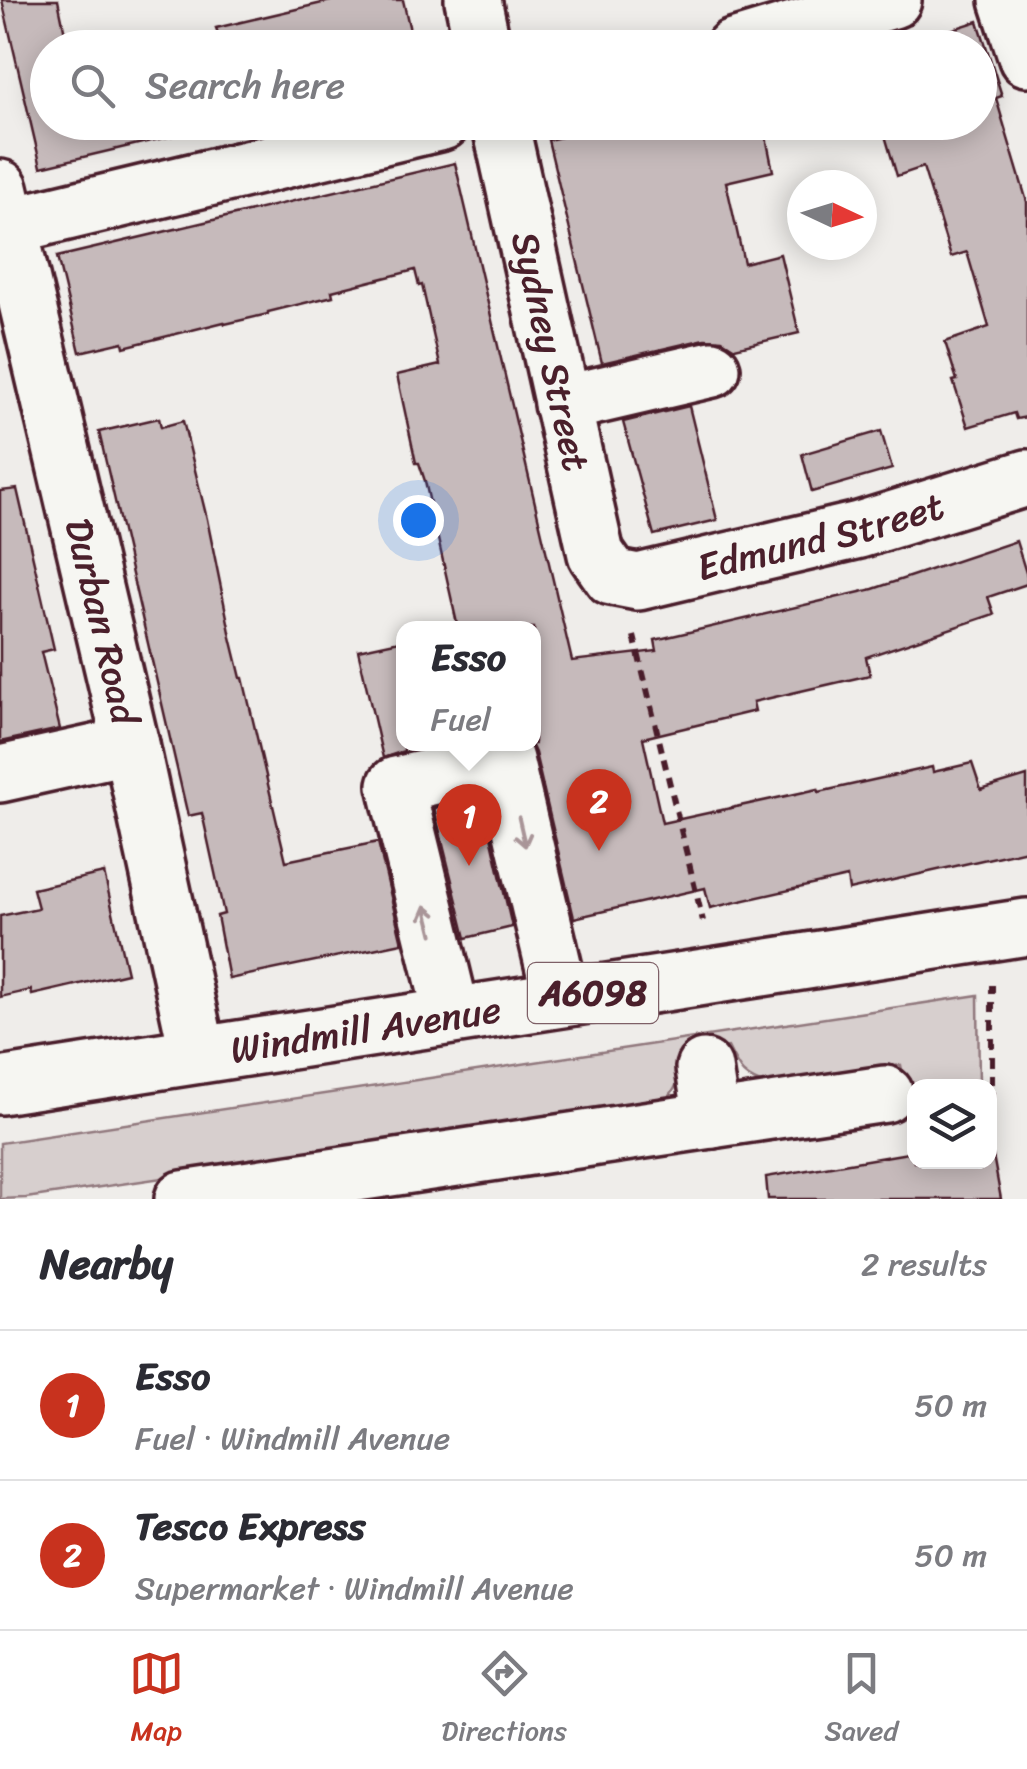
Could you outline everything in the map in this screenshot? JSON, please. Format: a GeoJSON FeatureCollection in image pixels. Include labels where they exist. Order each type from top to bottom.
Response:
{"type":"FeatureCollection","features":[{"type":"Feature","properties":{"kind":"street"},"geometry":{"type":"LineString","coordinates":[[472,0],[479,30]]}},
{"type":"Feature","properties":{"kind":"street"},"geometry":{"type":"LineString","coordinates":[[793,30],[893,0]]}},
{"type":"Feature","properties":{"kind":"street"},"geometry":{"type":"LineString","coordinates":[[1008,0],[1027,58]]}},
{"type":"Feature","properties":{"kind":"street"},"geometry":{"type":"LineString","coordinates":[[3,214],[356,140]]}},
{"type":"Feature","properties":{"kind":"street","name":"Sydney Street"},"geometry":{"type":"LineString","coordinates":[[504,140],[596,554],[625,580]]}},
{"type":"Feature","properties":{"kind":"street","name":"Durban Road"},"geometry":{"type":"LineString","coordinates":[[3,214],[130,745],[198,1055]]}},
{"type":"Feature","properties":{"kind":"street"},"geometry":{"type":"LineString","coordinates":[[562,404],[712,369]]}},
{"type":"Feature","properties":{"kind":"street","name":"Edmund Street"},"geometry":{"type":"LineString","coordinates":[[625,580],[859,530],[1027,478]]}},
{"type":"Feature","properties":{"kind":"street"},"geometry":{"type":"LineString","coordinates":[[0,774],[130,745]]}},
{"type":"Feature","properties":{"kind":"street"},"geometry":{"type":"LineString","coordinates":[[452,1015],[396,784],[505,760],[561,998]]}},
{"type":"Feature","properties":{"kind":"street","name":"Windmill Avenue"},"geometry":{"type":"LineString","coordinates":[[0,1086],[1027,927]]}},
{"type":"Feature","properties":{"kind":"street"},"geometry":{"type":"LineString","coordinates":[[215,1196],[708,1094],[885,1094]]}},
{"type":"Feature","properties":{"kind":"path"},"geometry":{"type":"LineString","coordinates":[[625,580],[703,922]]}},
{"type":"Feature","properties":{"kind":"path"},"geometry":{"type":"LineString","coordinates":[[992,979],[992,1079]]}},
{"type":"Feature","properties":{"kind":"shaded area"},"geometry":{"type":"Polygon","coordinates":[[[978,995],[979,1079],[907,1079],[907,1096],[901,1065],[771,1087],[744,1073],[728,1047],[678,1054],[677,1083],[658,1105],[26,1198],[0,1199],[0,1143],[978,995]]]}},
{"type":"Feature","properties":{"kind":"building"},"geometry":{"type":"Polygon","coordinates":[[[2,0],[58,0],[64,30],[30,30],[30,120],[2,0]]]}},
{"type":"Feature","properties":{"kind":"building"},"geometry":{"type":"Polygon","coordinates":[[[335,0],[403,0],[410,30],[217,30],[335,0]]]}},
{"type":"Feature","properties":{"kind":"building"},"geometry":{"type":"Polygon","coordinates":[[[978,21],[981,30],[950,30],[978,21]]]}},
{"type":"Feature","properties":{"kind":"building"},"geometry":{"type":"Polygon","coordinates":[[[997,101],[1027,202],[1027,417],[1016,419],[1014,413],[968,427],[945,342],[989,327],[967,252],[951,257],[923,167],[897,176],[886,140],[997,140],[997,101]]]}},
{"type":"Feature","properties":{"kind":"building"},"geometry":{"type":"Polygon","coordinates":[[[35,140],[155,140],[41,167],[35,140]]]}},
{"type":"Feature","properties":{"kind":"building"},"geometry":{"type":"Polygon","coordinates":[[[548,140],[767,140],[773,171],[726,182],[744,263],[780,254],[799,333],[735,348],[722,340],[705,339],[602,363],[548,140]]]}},
{"type":"Feature","properties":{"kind":"building"},"geometry":{"type":"Polygon","coordinates":[[[455,163],[572,661],[657,651],[655,640],[873,589],[1016,541],[1027,576],[1027,584],[988,597],[994,614],[866,657],[870,675],[753,702],[755,711],[643,738],[662,823],[818,789],[819,792],[932,767],[933,772],[972,763],[981,790],[1027,776],[1027,850],[849,890],[847,877],[710,908],[705,888],[574,918],[534,751],[541,751],[541,621],[456,621],[425,481],[416,463],[397,375],[440,365],[415,270],[332,291],[333,296],[268,314],[124,347],[123,342],[80,352],[57,257],[455,163]]]}},
{"type":"Feature","properties":{"kind":"building"},"geometry":{"type":"Polygon","coordinates":[[[689,406],[717,520],[654,535],[623,422],[689,406]]]}},
{"type":"Feature","properties":{"kind":"building"},"geometry":{"type":"Polygon","coordinates":[[[159,418],[161,427],[183,421],[286,861],[378,842],[402,943],[229,979],[217,916],[224,914],[202,813],[188,816],[99,432],[159,418]]]}},
{"type":"Feature","properties":{"kind":"building"},"geometry":{"type":"Polygon","coordinates":[[[881,431],[892,469],[812,492],[802,454],[881,431]]]}},
{"type":"Feature","properties":{"kind":"building"},"geometry":{"type":"Polygon","coordinates":[[[17,489],[54,649],[41,652],[60,729],[0,742],[0,491],[17,489]]]}},
{"type":"Feature","properties":{"kind":"building"},"geometry":{"type":"Polygon","coordinates":[[[396,642],[396,751],[404,751],[383,758],[358,650],[396,642]]]}},
{"type":"Feature","properties":{"kind":"building"},"geometry":{"type":"Polygon","coordinates":[[[482,797],[512,927],[466,938],[434,808],[482,797]]]}},
{"type":"Feature","properties":{"kind":"building"},"geometry":{"type":"Polygon","coordinates":[[[104,873],[127,973],[32,995],[31,990],[0,997],[0,916],[38,908],[33,889],[104,873]]]}},
{"type":"Feature","properties":{"kind":"building"},"geometry":{"type":"Polygon","coordinates":[[[907,1153],[907,1169],[996,1169],[1001,1199],[768,1199],[766,1177],[907,1153]]]}},
{"type":"Feature","properties":{"kind":"place","name":"Tesco Express"},"geometry":{"type":"Point","coordinates":[599,851]}},
{"type":"Feature","properties":{"kind":"place","name":"Esso"},"geometry":{"type":"Point","coordinates":[469,866]}}]}
